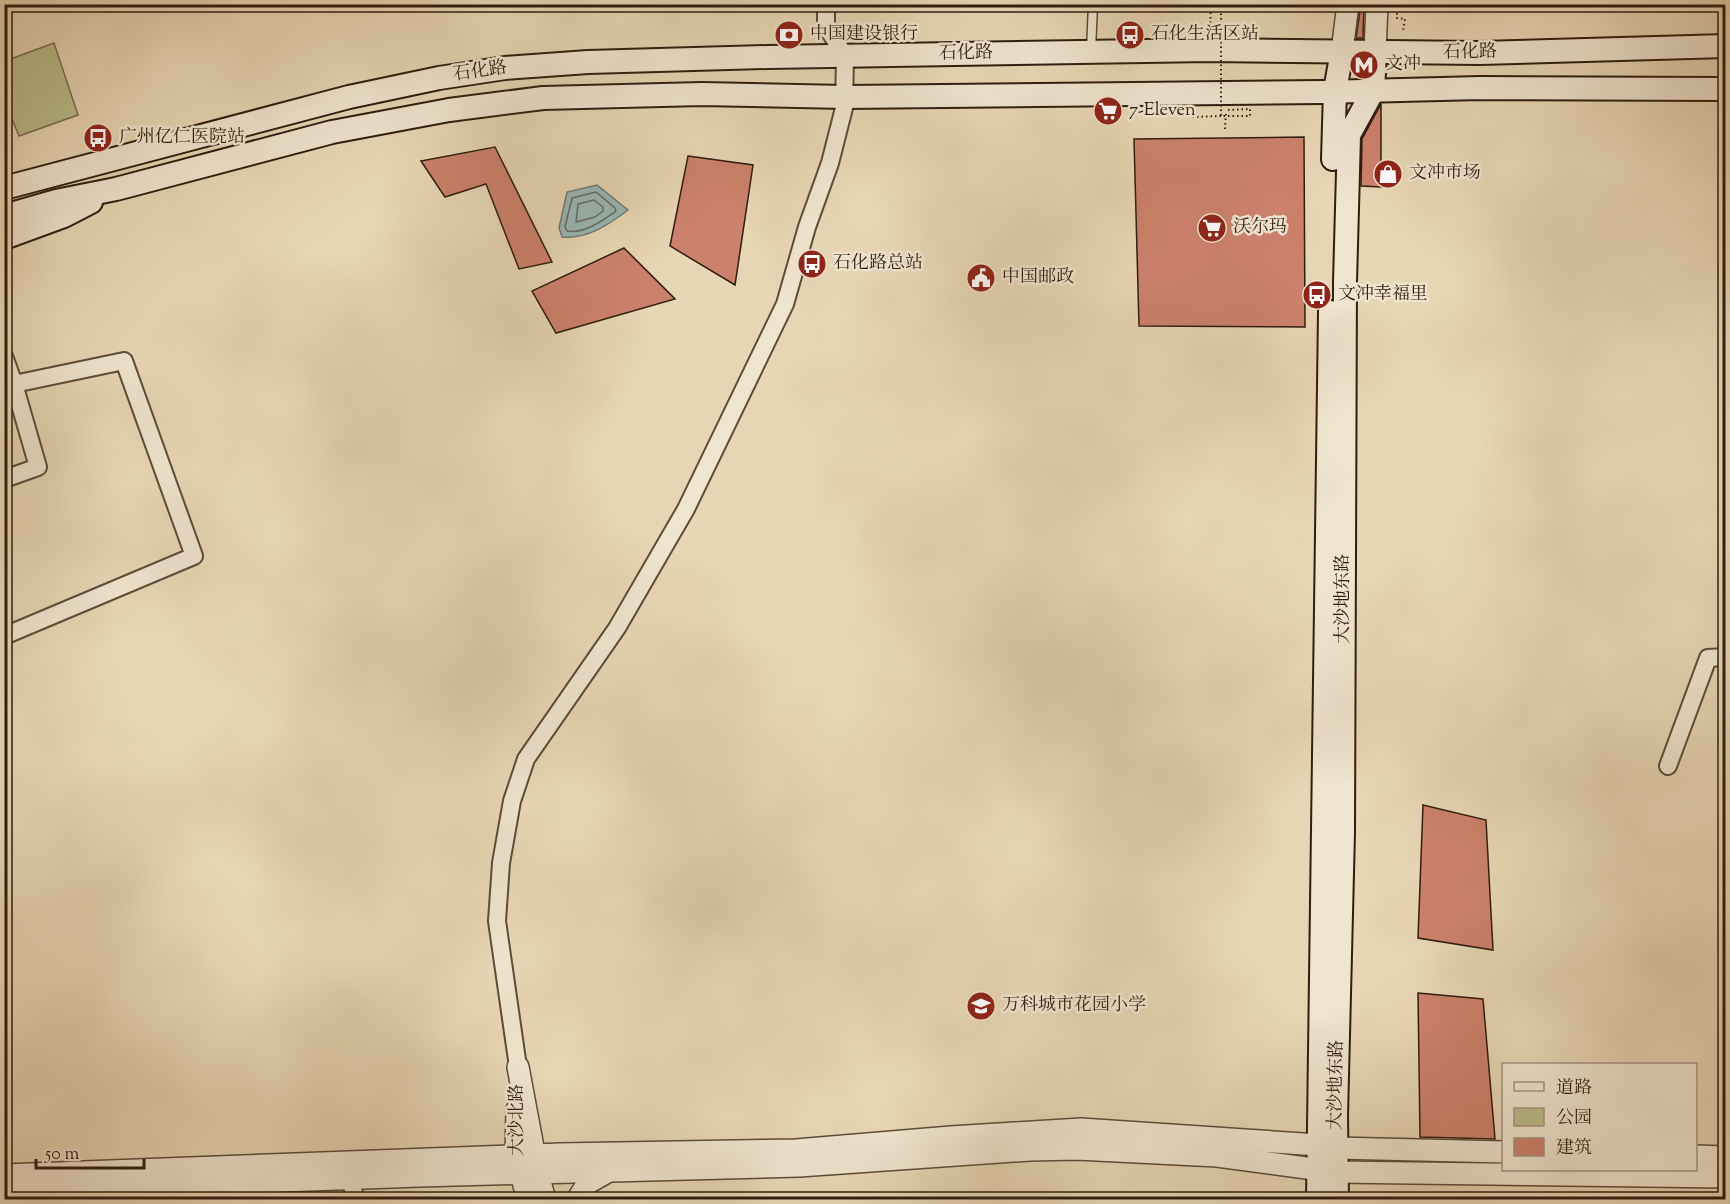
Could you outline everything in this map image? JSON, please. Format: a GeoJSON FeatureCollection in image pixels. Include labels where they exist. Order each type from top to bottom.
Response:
{"type":"FeatureCollection","features":[{"type":"Feature","properties":{"kind":"main road","name":"石化路"},"geometry":{"type":"LineString","coordinates":[[4,188],[349,97],[439,78],[505,68],[588,62],[845,56],[1091,52],[1480,53],[1725,45]]}},
{"type":"Feature","properties":{"kind":"main road","name":"大沙地东路"},"geometry":{"type":"LineString","coordinates":[[1318,1200],[1327,1171],[1335,92],[1342,51]]}},
{"type":"Feature","properties":{"kind":"main road","name":"大沙地东路"},"geometry":{"type":"LineString","coordinates":[[1327,1146],[1344,810],[1346,282],[1349,135],[1373,91],[1375,53]]}},
{"type":"Feature","properties":{"kind":"main road","name":"石化路"},"geometry":{"type":"LineString","coordinates":[[4,216],[332,132],[449,111],[543,98],[702,94],[845,97],[1605,87],[1725,89]]}},
{"type":"Feature","properties":{"kind":"main road"},"geometry":{"type":"LineString","coordinates":[[4,238],[64,216],[116,189]]}},
{"type":"Feature","properties":{"kind":"main road","name":"大沙地东路"},"geometry":{"type":"LineString","coordinates":[[1327,1171],[1337,1200]]}},
{"type":"Feature","properties":{"kind":"street"},"geometry":{"type":"LineString","coordinates":[[518,1067],[497,921],[501,863],[512,801],[526,759],[617,628],[686,508],[785,304],[807,227],[836,142],[845,97],[845,56],[826,26],[826,4]]}},
{"type":"Feature","properties":{"kind":"street","name":"大沙地东路"},"geometry":{"type":"LineString","coordinates":[[1342,51],[1348,4]]}},
{"type":"Feature","properties":{"kind":"street","name":"大沙地东路"},"geometry":{"type":"LineString","coordinates":[[1375,53],[1377,4]]}},
{"type":"Feature","properties":{"kind":"street"},"geometry":{"type":"LineString","coordinates":[[4,356],[38,467],[4,479]]}},
{"type":"Feature","properties":{"kind":"street"},"geometry":{"type":"LineString","coordinates":[[4,636],[194,556],[124,361],[14,384]]}},
{"type":"Feature","properties":{"kind":"street"},"geometry":{"type":"LineString","coordinates":[[1668,766],[1708,658],[1725,657]]}},
{"type":"Feature","properties":{"kind":"street","name":"大沙北路"},"geometry":{"type":"LineString","coordinates":[[518,1067],[528,1200]]}},
{"type":"Feature","properties":{"kind":"street"},"geometry":{"type":"LineString","coordinates":[[4,1175],[527,1165],[796,1150],[951,1137],[1082,1130],[1327,1146],[1502,1152]]}},
{"type":"Feature","properties":{"kind":"street"},"geometry":{"type":"LineString","coordinates":[[527,1165],[609,1171],[800,1166],[1030,1150],[1077,1149],[1217,1156],[1327,1171],[1725,1177]]}},
{"type":"Feature","properties":{"kind":"street"},"geometry":{"type":"LineString","coordinates":[[1697,1156],[1725,1157]]}},
{"type":"Feature","properties":{"kind":"street","name":"大沙北路"},"geometry":{"type":"LineString","coordinates":[[527,1165],[545,1200]]}},
{"type":"Feature","properties":{"kind":"street"},"geometry":{"type":"LineString","coordinates":[[4,1191],[350,1170]]}},
{"type":"Feature","properties":{"kind":"street"},"geometry":{"type":"LineString","coordinates":[[350,1170],[356,1200]]}},
{"type":"Feature","properties":{"kind":"street"},"geometry":{"type":"LineString","coordinates":[[577,1200],[588,1183],[609,1171]]}},
{"type":"Feature","properties":{"kind":"lane"},"geometry":{"type":"LineString","coordinates":[[1091,52],[1093,4]]}},
{"type":"Feature","properties":{"kind":"path"},"geometry":{"type":"LineString","coordinates":[[1210,35],[1211,4]]}},
{"type":"Feature","properties":{"kind":"path"},"geometry":{"type":"LineString","coordinates":[[1221,4],[1221,116]]}},
{"type":"Feature","properties":{"kind":"path"},"geometry":{"type":"LineString","coordinates":[[1397,4],[1397,18],[1405,19],[1403,31]]}},
{"type":"Feature","properties":{"kind":"path"},"geometry":{"type":"LineString","coordinates":[[1192,111],[1192,117],[1221,116],[1250,116],[1250,109],[1226,110],[1225,129]]}},
{"type":"Feature","properties":{"kind":"green space"},"geometry":{"type":"Polygon","coordinates":[[[54,43],[78,115],[19,136],[5,102],[5,61],[54,43]]]}},
{"type":"Feature","properties":{"kind":"water"},"geometry":{"type":"Polygon","coordinates":[[[597,185],[628,210],[605,226],[589,233],[562,237],[559,228],[567,192],[597,185]]]}},
{"type":"Feature","properties":{"kind":"building"},"geometry":{"type":"Polygon","coordinates":[[[1361,4],[1364,4],[1363,38],[1356,38],[1361,4]]]}},
{"type":"Feature","properties":{"kind":"building"},"geometry":{"type":"Polygon","coordinates":[[[1381,104],[1381,187],[1361,186],[1362,139],[1381,104]]]}},
{"type":"Feature","properties":{"kind":"building"},"geometry":{"type":"Polygon","coordinates":[[[1304,137],[1305,327],[1139,326],[1134,139],[1304,137]]]}},
{"type":"Feature","properties":{"kind":"building"},"geometry":{"type":"Polygon","coordinates":[[[495,147],[552,262],[519,269],[486,184],[445,197],[421,161],[495,147]]]}},
{"type":"Feature","properties":{"kind":"building"},"geometry":{"type":"Polygon","coordinates":[[[688,156],[753,165],[735,285],[670,246],[688,156]]]}},
{"type":"Feature","properties":{"kind":"building"},"geometry":{"type":"Polygon","coordinates":[[[624,248],[675,299],[556,333],[532,291],[624,248]]]}},
{"type":"Feature","properties":{"kind":"building"},"geometry":{"type":"Polygon","coordinates":[[[1423,805],[1486,820],[1493,950],[1418,938],[1423,805]]]}},
{"type":"Feature","properties":{"kind":"building"},"geometry":{"type":"Polygon","coordinates":[[[1418,993],[1483,999],[1495,1139],[1420,1137],[1418,993]]]}},
{"type":"Feature","properties":{"kind":"place","name":"中国建设银行"},"geometry":{"type":"Point","coordinates":[789,35]}},
{"type":"Feature","properties":{"kind":"place","name":"石化生活区站"},"geometry":{"type":"Point","coordinates":[1130,35]}},
{"type":"Feature","properties":{"kind":"place","name":"文冲"},"geometry":{"type":"Point","coordinates":[1364,65]}},
{"type":"Feature","properties":{"kind":"place","name":"7-Eleven"},"geometry":{"type":"Point","coordinates":[1108,111]}},
{"type":"Feature","properties":{"kind":"place","name":"广州亿仁医院站"},"geometry":{"type":"Point","coordinates":[98,138]}},
{"type":"Feature","properties":{"kind":"place","name":"文冲市场"},"geometry":{"type":"Point","coordinates":[1388,174]}},
{"type":"Feature","properties":{"kind":"place","name":"沃尔玛"},"geometry":{"type":"Point","coordinates":[1212,228]}},
{"type":"Feature","properties":{"kind":"place","name":"石化路总站"},"geometry":{"type":"Point","coordinates":[812,264]}},
{"type":"Feature","properties":{"kind":"place","name":"中国邮政"},"geometry":{"type":"Point","coordinates":[981,278]}},
{"type":"Feature","properties":{"kind":"place","name":"文冲幸福里"},"geometry":{"type":"Point","coordinates":[1317,295]}},
{"type":"Feature","properties":{"kind":"place","name":"万科城市花园小学"},"geometry":{"type":"Point","coordinates":[981,1006]}}]}
